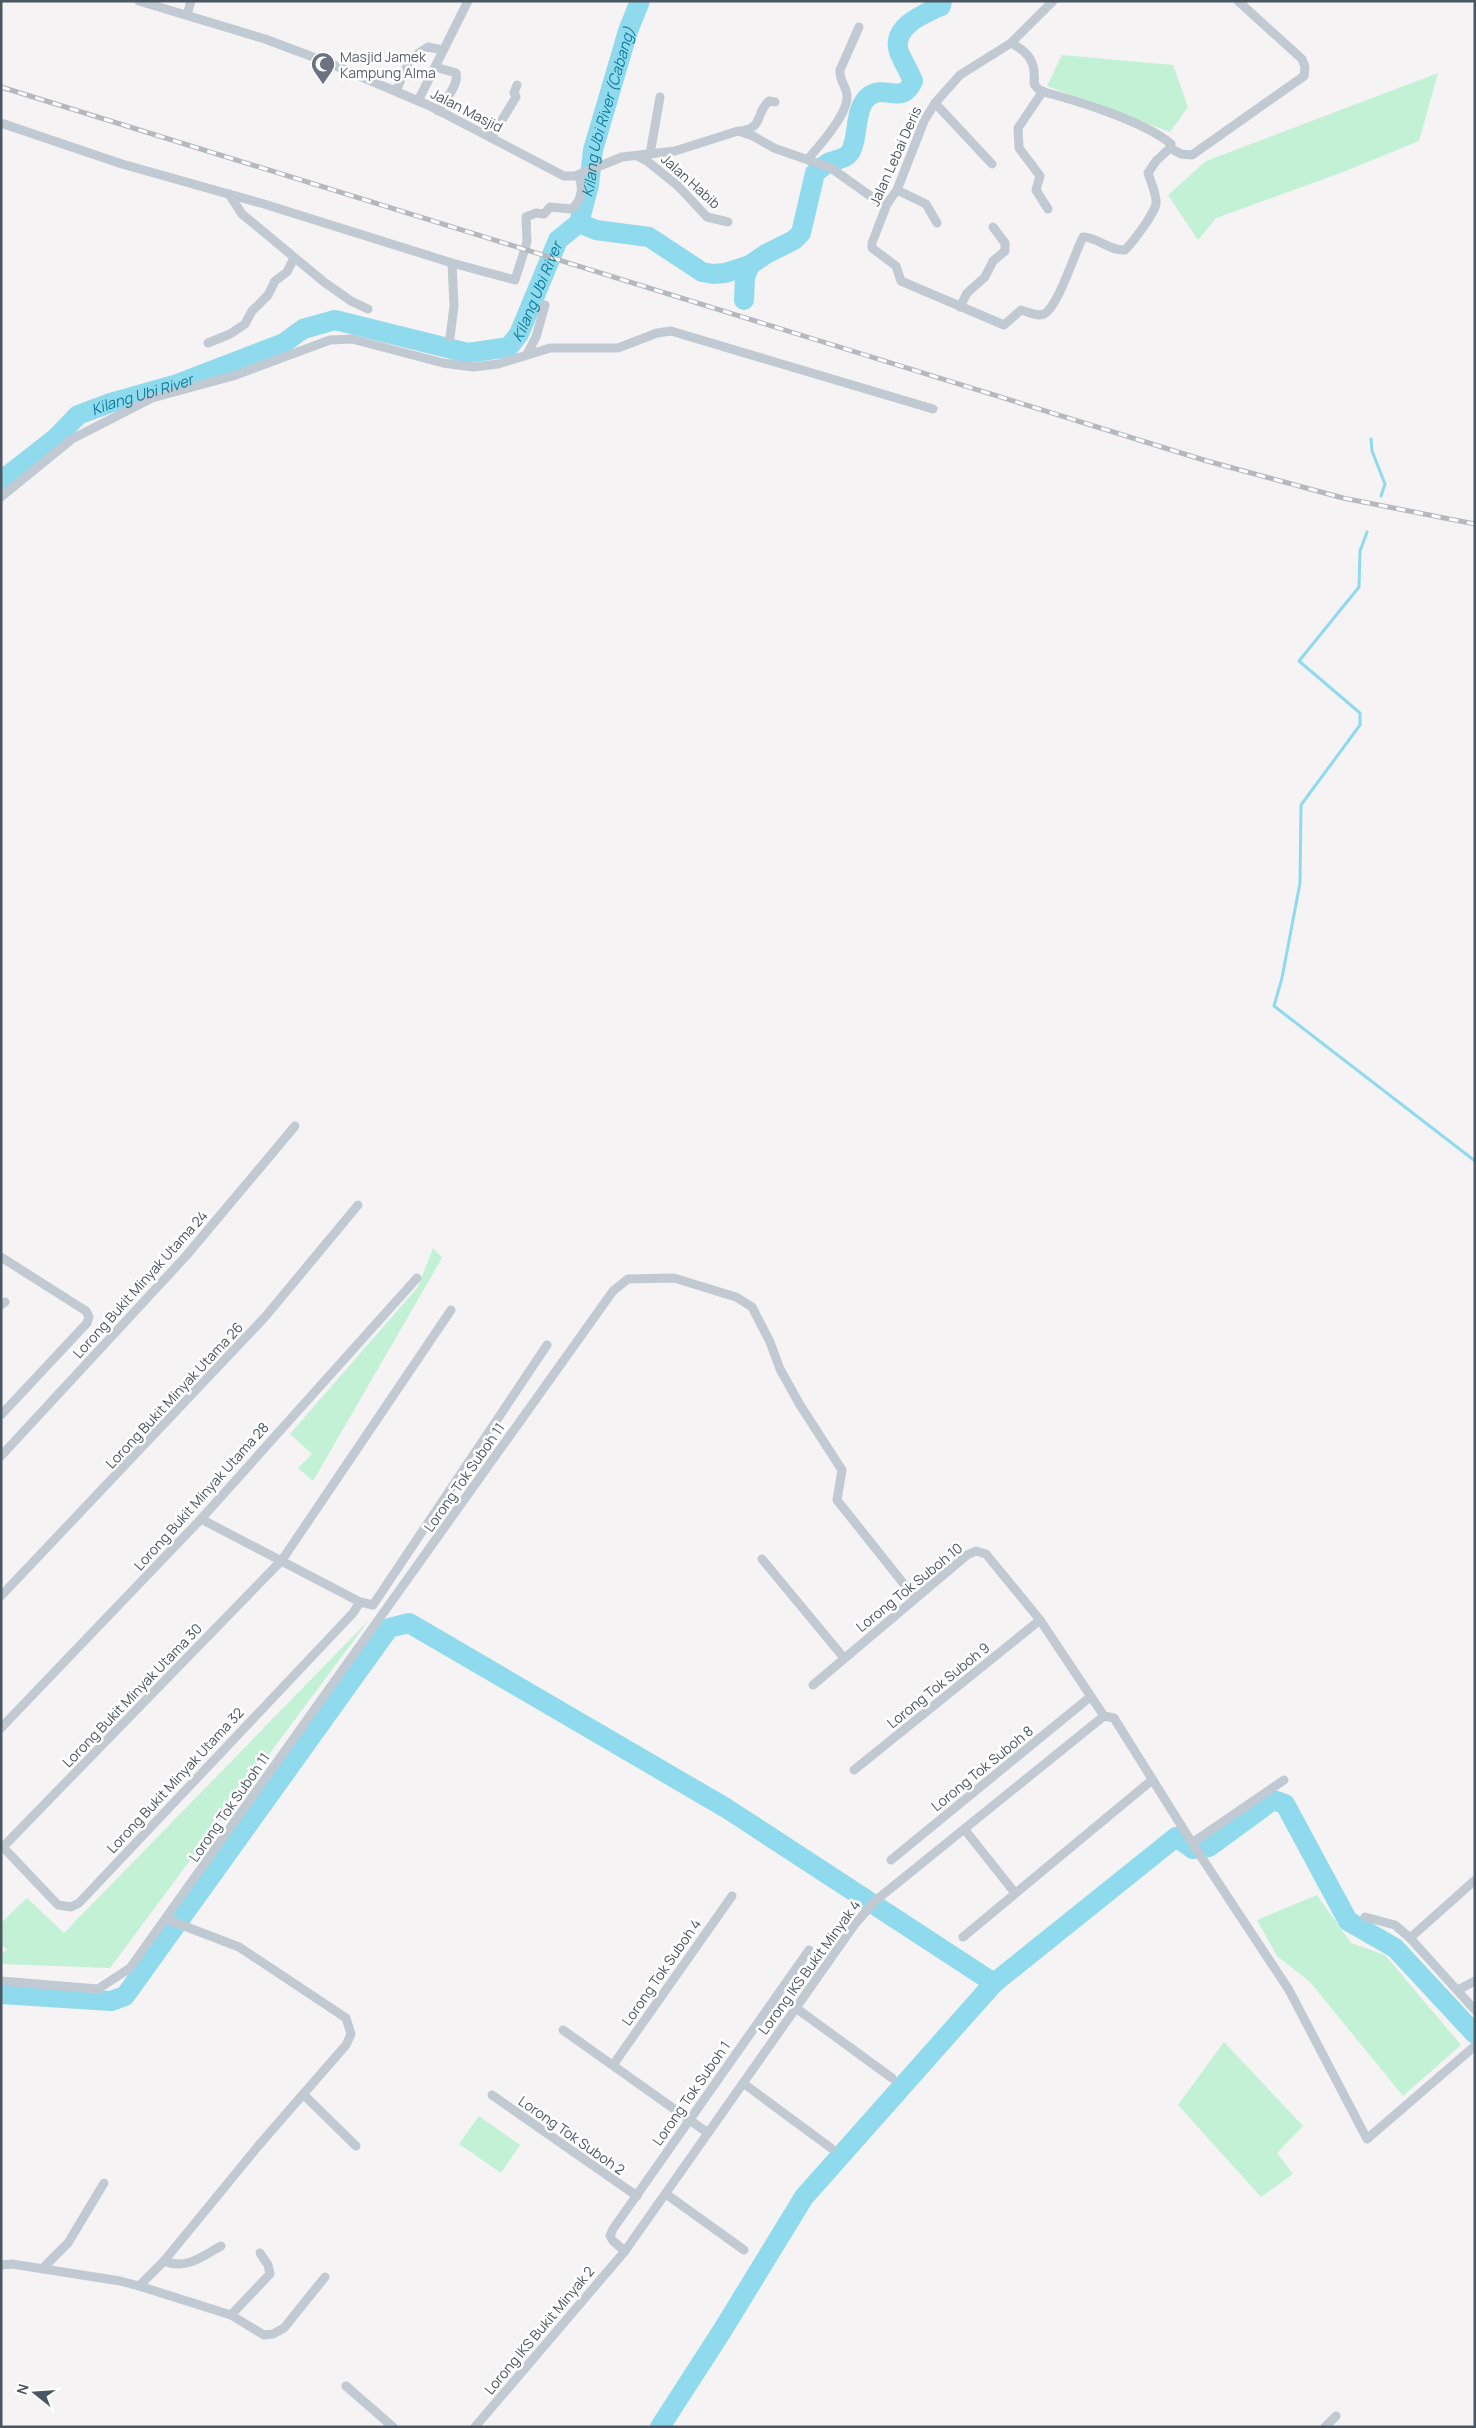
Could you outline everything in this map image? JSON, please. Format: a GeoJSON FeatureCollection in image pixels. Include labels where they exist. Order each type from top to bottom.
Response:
{"type":"FeatureCollection","features":[{"type":"Feature","properties":{"kind":"street","name":"Jalan Masjid"},"geometry":{"type":"LineString","coordinates":[[139,1],[164,5],[187,15],[293,49],[396,90],[564,176],[580,175]]}},
{"type":"Feature","properties":{"kind":"street"},"geometry":{"type":"LineString","coordinates":[[187,15],[191,1]]}},
{"type":"Feature","properties":{"kind":"street"},"geometry":{"type":"LineString","coordinates":[[418,101],[468,1]]}},
{"type":"Feature","properties":{"kind":"street","name":"Jalan Lebai Deris"},"geometry":{"type":"LineString","coordinates":[[960,307],[901,281],[897,274],[896,266],[872,248],[872,243],[887,204],[897,190],[924,121],[935,103],[960,75],[1011,43],[1053,1]]}},
{"type":"Feature","properties":{"kind":"street"},"geometry":{"type":"LineString","coordinates":[[1170,148],[1181,154],[1192,155],[1304,76],[1305,67],[1302,59],[1238,1]]}},
{"type":"Feature","properties":{"kind":"street"},"geometry":{"type":"LineString","coordinates":[[810,159],[830,131],[847,101],[848,93],[839,77],[840,70],[859,27]]}},
{"type":"Feature","properties":{"kind":"street"},"geometry":{"type":"LineString","coordinates":[[1011,43],[1021,48],[1030,58],[1036,68],[1034,84],[1043,92],[1105,112],[1155,132],[1171,144],[1170,148]]}},
{"type":"Feature","properties":{"kind":"street"},"geometry":{"type":"LineString","coordinates":[[396,90],[413,56],[428,47],[442,50]]}},
{"type":"Feature","properties":{"kind":"street"},"geometry":{"type":"LineString","coordinates":[[435,67],[456,73],[457,76],[456,82],[438,111]]}},
{"type":"Feature","properties":{"kind":"street"},"geometry":{"type":"LineString","coordinates":[[491,138],[513,104],[517,85]]}},
{"type":"Feature","properties":{"kind":"street"},"geometry":{"type":"LineString","coordinates":[[1043,92],[1018,128],[1020,148],[1040,176],[1036,190],[1048,209]]}},
{"type":"Feature","properties":{"kind":"street"},"geometry":{"type":"LineString","coordinates":[[650,154],[660,97]]}},
{"type":"Feature","properties":{"kind":"street"},"geometry":{"type":"LineString","coordinates":[[1,123],[122,164],[229,194],[452,263],[515,280],[527,242],[526,217],[536,213],[544,214],[550,206],[571,209],[576,205],[581,187],[580,175],[622,157],[675,151],[738,131],[751,130],[757,124],[763,106],[769,101],[775,102]]}},
{"type":"Feature","properties":{"kind":"street"},"geometry":{"type":"LineString","coordinates":[[935,103],[992,164]]}},
{"type":"Feature","properties":{"kind":"street"},"geometry":{"type":"LineString","coordinates":[[738,131],[774,148],[810,159],[831,168],[864,192],[887,204]]}},
{"type":"Feature","properties":{"kind":"street"},"geometry":{"type":"LineString","coordinates":[[993,227],[1005,243],[1005,251],[993,262],[985,277],[967,293],[960,307],[1004,325],[1021,310],[1038,316],[1046,313],[1055,301],[1082,237],[1100,241],[1116,250],[1125,250],[1130,244],[1156,206],[1156,198],[1148,173],[1156,161],[1170,148]]}},
{"type":"Feature","properties":{"kind":"street","name":"Jalan Habib"},"geometry":{"type":"LineString","coordinates":[[637,155],[678,186],[707,217],[728,222]]}},
{"type":"Feature","properties":{"kind":"street"},"geometry":{"type":"LineString","coordinates":[[897,190],[926,204],[937,223]]}},
{"type":"Feature","properties":{"kind":"street"},"geometry":{"type":"LineString","coordinates":[[229,194],[242,214],[294,258],[351,301],[368,309]]}},
{"type":"Feature","properties":{"kind":"street"},"geometry":{"type":"LineString","coordinates":[[208,343],[230,334],[246,324],[252,311],[268,295],[275,281],[287,272],[294,258]]}},
{"type":"Feature","properties":{"kind":"street"},"geometry":{"type":"LineString","coordinates":[[450,338],[454,306],[452,263]]}},
{"type":"Feature","properties":{"kind":"street"},"geometry":{"type":"LineString","coordinates":[[527,354],[536,337],[545,305]]}},
{"type":"Feature","properties":{"kind":"street"},"geometry":{"type":"LineString","coordinates":[[1,497],[72,439],[152,398],[233,376],[330,340],[352,339],[443,364],[473,366],[498,364],[550,348],[618,348],[656,333],[672,332],[934,409]]}},
{"type":"Feature","properties":{"kind":"street","name":"Lorong Bukit Minyak Utama 24"},"geometry":{"type":"LineString","coordinates":[[1,1456],[186,1256],[294,1126]]}},
{"type":"Feature","properties":{"kind":"street","name":"Lorong Bukit Minyak Utama 26"},"geometry":{"type":"LineString","coordinates":[[1,1596],[261,1321],[358,1205]]}},
{"type":"Feature","properties":{"kind":"street"},"geometry":{"type":"LineString","coordinates":[[1,1257],[86,1311],[89,1317],[87,1323],[1,1415]]}},
{"type":"Feature","properties":{"kind":"street","name":"Lorong Bukit Minyak Utama 28"},"geometry":{"type":"LineString","coordinates":[[1,1728],[201,1519],[416,1278]]}},
{"type":"Feature","properties":{"kind":"street","name":"Lorong Tok Suboh 11"},"geometry":{"type":"LineString","coordinates":[[1,1981],[98,1989],[130,1968],[169,1920],[613,1291],[628,1279],[674,1278],[736,1297],[752,1307],[770,1342],[780,1368],[818,1434],[842,1470],[837,1500],[915,1598]]}},
{"type":"Feature","properties":{"kind":"street","name":"Lorong Bukit Minyak Utama 30"},"geometry":{"type":"LineString","coordinates":[[2,1848],[282,1560],[451,1310]]}},
{"type":"Feature","properties":{"kind":"street"},"geometry":{"type":"LineString","coordinates":[[201,1519],[360,1602],[373,1605],[547,1344]]}},
{"type":"Feature","properties":{"kind":"street","name":"Lorong Tok Suboh 10"},"geometry":{"type":"LineString","coordinates":[[812,1685],[967,1555],[981,1552],[986,1554],[1040,1620],[1104,1716]]}},
{"type":"Feature","properties":{"kind":"street"},"geometry":{"type":"LineString","coordinates":[[762,1559],[844,1658]]}},
{"type":"Feature","properties":{"kind":"street","name":"Lorong Bukit Minyak Utama 32"},"geometry":{"type":"LineString","coordinates":[[2,1848],[58,1905],[70,1908],[79,1903],[353,1613],[360,1602]]}},
{"type":"Feature","properties":{"kind":"street","name":"Lorong Tok Suboh 9"},"geometry":{"type":"LineString","coordinates":[[854,1770],[1040,1620]]}},
{"type":"Feature","properties":{"kind":"street","name":"Lorong Tok Suboh 8"},"geometry":{"type":"LineString","coordinates":[[891,1860],[1090,1697]]}},
{"type":"Feature","properties":{"kind":"street"},"geometry":{"type":"LineString","coordinates":[[1104,1716],[1114,1718],[1193,1845],[1288,1990],[1367,2139],[1474,2046]]}},
{"type":"Feature","properties":{"kind":"street","name":"Lorong IKS Bukit Minyak 4"},"geometry":{"type":"LineString","coordinates":[[625,2250],[854,1924],[896,1882],[965,1830],[1104,1716]]}},
{"type":"Feature","properties":{"kind":"street"},"geometry":{"type":"LineString","coordinates":[[963,1937],[1152,1780]]}},
{"type":"Feature","properties":{"kind":"street"},"geometry":{"type":"LineString","coordinates":[[1193,1845],[1284,1780]]}},
{"type":"Feature","properties":{"kind":"street"},"geometry":{"type":"LineString","coordinates":[[965,1830],[1015,1893]]}},
{"type":"Feature","properties":{"kind":"street"},"geometry":{"type":"LineString","coordinates":[[1410,1938],[1475,1880]]}},
{"type":"Feature","properties":{"kind":"street","name":"Lorong Tok Suboh 4"},"geometry":{"type":"LineString","coordinates":[[613,2064],[732,1896]]}},
{"type":"Feature","properties":{"kind":"street"},"geometry":{"type":"LineString","coordinates":[[1365,1918],[1395,1925],[1410,1938],[1475,2010]]}},
{"type":"Feature","properties":{"kind":"street"},"geometry":{"type":"LineString","coordinates":[[139,2286],[164,2261],[346,2045],[351,2034],[346,2018],[239,1947],[169,1920]]}},
{"type":"Feature","properties":{"kind":"street","name":"Lorong Tok Suboh 1"},"geometry":{"type":"LineString","coordinates":[[625,2250],[613,2241],[610,2236],[636,2196],[809,1950]]}},
{"type":"Feature","properties":{"kind":"street"},"geometry":{"type":"LineString","coordinates":[[1458,1990],[1475,1981]]}},
{"type":"Feature","properties":{"kind":"street"},"geometry":{"type":"LineString","coordinates":[[796,2008],[892,2078]]}},
{"type":"Feature","properties":{"kind":"street"},"geometry":{"type":"LineString","coordinates":[[563,2030],[708,2133]]}},
{"type":"Feature","properties":{"kind":"street"},"geometry":{"type":"LineString","coordinates":[[743,2084],[831,2148]]}},
{"type":"Feature","properties":{"kind":"street"},"geometry":{"type":"LineString","coordinates":[[303,2094],[356,2146]]}},
{"type":"Feature","properties":{"kind":"street","name":"Lorong Tok Suboh 2"},"geometry":{"type":"LineString","coordinates":[[492,2095],[636,2196]]}},
{"type":"Feature","properties":{"kind":"street"},"geometry":{"type":"LineString","coordinates":[[42,2270],[68,2243],[104,2184]]}},
{"type":"Feature","properties":{"kind":"street"},"geometry":{"type":"LineString","coordinates":[[666,2194],[744,2250]]}},
{"type":"Feature","properties":{"kind":"street"},"geometry":{"type":"LineString","coordinates":[[164,2261],[180,2265],[189,2264],[221,2246]]}},
{"type":"Feature","properties":{"kind":"street","name":"Lorong IKS Bukit Minyak 2"},"geometry":{"type":"LineString","coordinates":[[475,2427],[625,2250]]}},
{"type":"Feature","properties":{"kind":"street"},"geometry":{"type":"LineString","coordinates":[[231,2315],[270,2274],[268,2265],[260,2253]]}},
{"type":"Feature","properties":{"kind":"street"},"geometry":{"type":"LineString","coordinates":[[1,2265],[12,2264],[139,2286],[231,2315],[264,2335],[273,2334],[284,2328],[325,2277]]}},
{"type":"Feature","properties":{"kind":"street"},"geometry":{"type":"LineString","coordinates":[[346,2386],[393,2427]]}},
{"type":"Feature","properties":{"kind":"street"},"geometry":{"type":"LineString","coordinates":[[1325,2427],[1336,2416]]}},
{"type":"Feature","properties":{"kind":"green space"},"geometry":{"type":"Polygon","coordinates":[[[1062,55],[1173,65],[1188,107],[1170,132],[1047,86],[1062,55]]]}},
{"type":"Feature","properties":{"kind":"green space"},"geometry":{"type":"Polygon","coordinates":[[[1438,73],[1419,141],[1338,174],[1216,218],[1198,240],[1168,195],[1206,161],[1438,73]]]}},
{"type":"Feature","properties":{"kind":"green space"},"geometry":{"type":"Polygon","coordinates":[[[433,1248],[442,1258],[313,1481],[298,1468],[312,1454],[290,1434],[418,1287],[433,1248]]]}},
{"type":"Feature","properties":{"kind":"green space"},"geometry":{"type":"Polygon","coordinates":[[[369,1620],[110,1968],[1,1964],[1,1954],[7,1950],[1,1944],[1,1923],[27,1898],[64,1933],[369,1620]]]}},
{"type":"Feature","properties":{"kind":"green space"},"geometry":{"type":"Polygon","coordinates":[[[1317,1895],[1351,1943],[1385,1955],[1461,2045],[1403,2096],[1310,1982],[1277,1956],[1257,1920],[1317,1895]]]}},
{"type":"Feature","properties":{"kind":"green space"},"geometry":{"type":"Polygon","coordinates":[[[1224,2042],[1303,2126],[1277,2153],[1293,2174],[1261,2197],[1178,2105],[1224,2042]]]}},
{"type":"Feature","properties":{"kind":"green space"},"geometry":{"type":"Polygon","coordinates":[[[479,2116],[520,2145],[501,2173],[459,2144],[479,2116]]]}},
{"type":"Feature","properties":{"kind":"waterway","name":"Kilang Ubi River (Cabang)"},"geometry":{"type":"LineString","coordinates":[[579,223],[589,185],[593,150],[628,31],[640,1]]}},
{"type":"Feature","properties":{"kind":"waterway","name":"Kilang Ubi River"},"geometry":{"type":"LineString","coordinates":[[1,481],[56,438],[78,415],[110,403],[177,384],[284,343],[303,329],[335,320],[468,353],[509,347],[519,334],[558,240],[579,223],[596,230],[649,237],[702,272],[713,274],[725,273],[750,265],[766,254],[794,240],[801,233],[815,173],[828,163],[849,154],[864,101],[875,93],[899,94],[909,88],[913,81],[899,52],[898,43],[900,35],[918,17],[941,6],[942,1]]}},
{"type":"Feature","properties":{"kind":"waterway"},"geometry":{"type":"LineString","coordinates":[[744,300],[745,277],[750,265]]}},
{"type":"Feature","properties":{"kind":"waterway"},"geometry":{"type":"LineString","coordinates":[[1371,439],[1372,451],[1385,484],[1381,496]]}},
{"type":"Feature","properties":{"kind":"waterway"},"geometry":{"type":"LineString","coordinates":[[1367,532],[1360,551],[1359,587],[1299,661],[1360,713],[1360,725],[1301,805],[1300,883],[1282,978],[1274,1006],[1475,1161]]}},
{"type":"Feature","properties":{"kind":"waterway"},"geometry":{"type":"LineString","coordinates":[[1,1994],[111,2001],[125,1996],[389,1628],[409,1623],[726,1808],[994,1983]]}},
{"type":"Feature","properties":{"kind":"waterway"},"geometry":{"type":"LineString","coordinates":[[660,2427],[722,2331],[804,2197],[994,1983],[1176,1837],[1193,1849],[1209,1847],[1273,1800],[1285,1804],[1348,1921],[1395,1948],[1475,2034]]}},
{"type":"Feature","properties":{"kind":"railway"},"geometry":{"type":"LineString","coordinates":[[1,87],[1207,461],[1343,498],[1475,524]]}},
{"type":"Feature","properties":{"kind":"place","name":"Masjid Jamek Kampung Alma"},"geometry":{"type":"Point","coordinates":[323,85]}}]}
